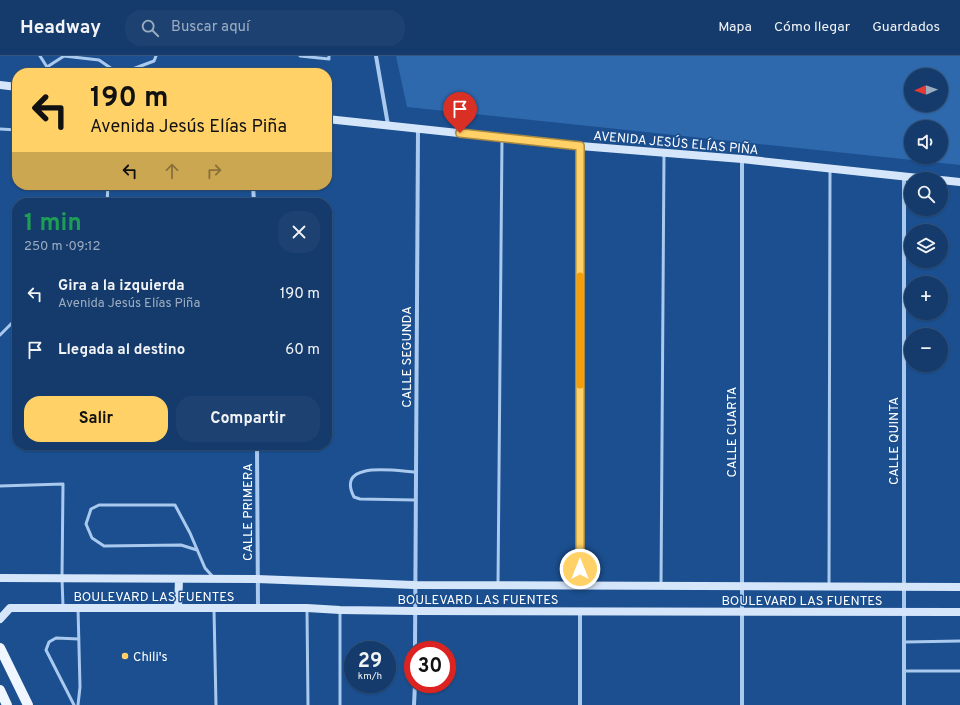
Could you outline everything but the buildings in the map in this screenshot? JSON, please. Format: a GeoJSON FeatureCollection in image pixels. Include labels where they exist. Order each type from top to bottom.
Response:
{"type":"FeatureCollection","features":[{"type":"Feature","properties":{"kind":"main road"},"geometry":{"type":"LineString","coordinates":[[0,648],[28,705]]}},
{"type":"Feature","properties":{"kind":"main road"},"geometry":{"type":"LineString","coordinates":[[0,690],[7,705]]}},
{"type":"Feature","properties":{"kind":"street"},"geometry":{"type":"LineString","coordinates":[[376,56],[388,125]]}},
{"type":"Feature","properties":{"kind":"street"},"geometry":{"type":"LineString","coordinates":[[0,85],[12,86]]}},
{"type":"Feature","properties":{"kind":"street","name":"AVENIDA JESÚS ELÍAS PIÑA"},"geometry":{"type":"LineString","coordinates":[[332,119],[580,146],[742,159],[904,176]]}},
{"type":"Feature","properties":{"kind":"street","name":"CALLE SEGUNDA"},"geometry":{"type":"LineString","coordinates":[[415,641],[414,585],[418,128]]}},
{"type":"Feature","properties":{"kind":"street"},"geometry":{"type":"LineString","coordinates":[[580,146],[580,584]]}},
{"type":"Feature","properties":{"kind":"street","name":"CALLE CUARTA"},"geometry":{"type":"LineString","coordinates":[[742,159],[742,705]]}},
{"type":"Feature","properties":{"kind":"street","name":"CALLE QUINTA"},"geometry":{"type":"LineString","coordinates":[[904,176],[904,705]]}},
{"type":"Feature","properties":{"kind":"street"},"geometry":{"type":"LineString","coordinates":[[948,181],[960,182]]}},
{"type":"Feature","properties":{"kind":"street","name":"CALLE PRIMERA"},"geometry":{"type":"LineString","coordinates":[[257,450],[258,608]]}},
{"type":"Feature","properties":{"kind":"street","name":"BOULEVARD LAS FUENTES"},"geometry":{"type":"LineString","coordinates":[[0,578],[257,579],[414,585],[580,584],[661,586],[741,585],[960,587]]}},
{"type":"Feature","properties":{"kind":"street"},"geometry":{"type":"LineString","coordinates":[[178,608],[179,579]]}},
{"type":"Feature","properties":{"kind":"street","name":"BOULEVARD LAS FUENTES"},"geometry":{"type":"LineString","coordinates":[[0,619],[10,608],[307,608],[415,611],[960,612]]}},
{"type":"Feature","properties":{"kind":"street"},"geometry":{"type":"LineString","coordinates":[[580,611],[580,705]]}},
{"type":"Feature","properties":{"kind":"street"},"geometry":{"type":"LineString","coordinates":[[414,693],[414,705]]}},
{"type":"Feature","properties":{"kind":"lane"},"geometry":{"type":"LineString","coordinates":[[40,56],[47,67],[64,56],[99,60],[111,68]]}},
{"type":"Feature","properties":{"kind":"lane"},"geometry":{"type":"LineString","coordinates":[[134,68],[154,60],[156,56]]}},
{"type":"Feature","properties":{"kind":"lane"},"geometry":{"type":"LineString","coordinates":[[300,56],[329,59],[329,56]]}},
{"type":"Feature","properties":{"kind":"lane"},"geometry":{"type":"LineString","coordinates":[[0,129],[12,130]]}},
{"type":"Feature","properties":{"kind":"lane"},"geometry":{"type":"LineString","coordinates":[[498,584],[502,137]]}},
{"type":"Feature","properties":{"kind":"lane"},"geometry":{"type":"LineString","coordinates":[[661,586],[664,152]]}},
{"type":"Feature","properties":{"kind":"lane"},"geometry":{"type":"LineString","coordinates":[[829,586],[830,169]]}},
{"type":"Feature","properties":{"kind":"lane"},"geometry":{"type":"LineString","coordinates":[[0,335],[12,323]]}},
{"type":"Feature","properties":{"kind":"lane"},"geometry":{"type":"LineString","coordinates":[[415,472],[356,472],[351,478],[350,490],[354,497],[360,499],[415,500]]}},
{"type":"Feature","properties":{"kind":"lane"},"geometry":{"type":"LineString","coordinates":[[0,486],[63,484],[63,608]]}},
{"type":"Feature","properties":{"kind":"lane"},"geometry":{"type":"LineString","coordinates":[[197,550],[181,545],[104,546],[92,538],[86,524],[91,510],[99,505],[174,505],[197,550],[204,568],[215,579]]}},
{"type":"Feature","properties":{"kind":"lane"},"geometry":{"type":"LineString","coordinates":[[78,608],[80,687],[78,705]]}},
{"type":"Feature","properties":{"kind":"lane"},"geometry":{"type":"LineString","coordinates":[[214,608],[216,705]]}},
{"type":"Feature","properties":{"kind":"lane"},"geometry":{"type":"LineString","coordinates":[[307,608],[308,705]]}},
{"type":"Feature","properties":{"kind":"lane"},"geometry":{"type":"LineString","coordinates":[[340,610],[340,705]]}},
{"type":"Feature","properties":{"kind":"lane"},"geometry":{"type":"LineString","coordinates":[[74,705],[46,650],[49,642],[56,638],[79,639]]}},
{"type":"Feature","properties":{"kind":"lane"},"geometry":{"type":"LineString","coordinates":[[905,642],[960,641]]}},
{"type":"Feature","properties":{"kind":"lane"},"geometry":{"type":"LineString","coordinates":[[904,671],[960,671]]}},
{"type":"Feature","properties":{"kind":"shaded area"},"geometry":{"type":"Polygon","coordinates":[[[396,56],[960,56],[960,165],[948,164],[948,120],[904,120],[904,159],[407,107],[396,56]]]}},
{"type":"Feature","properties":{"kind":"slow traffic"},"geometry":{"type":"LineString","coordinates":[[580,276],[580,385]]}},
{"type":"Feature","properties":{"kind":"place","name":"Chili's"},"geometry":{"type":"Point","coordinates":[125,656]}},
{"type":"Feature","properties":{"kind":"route"},"geometry":{"type":"LineString","coordinates":[[460,133],[580,146],[580,569]]}}]}
